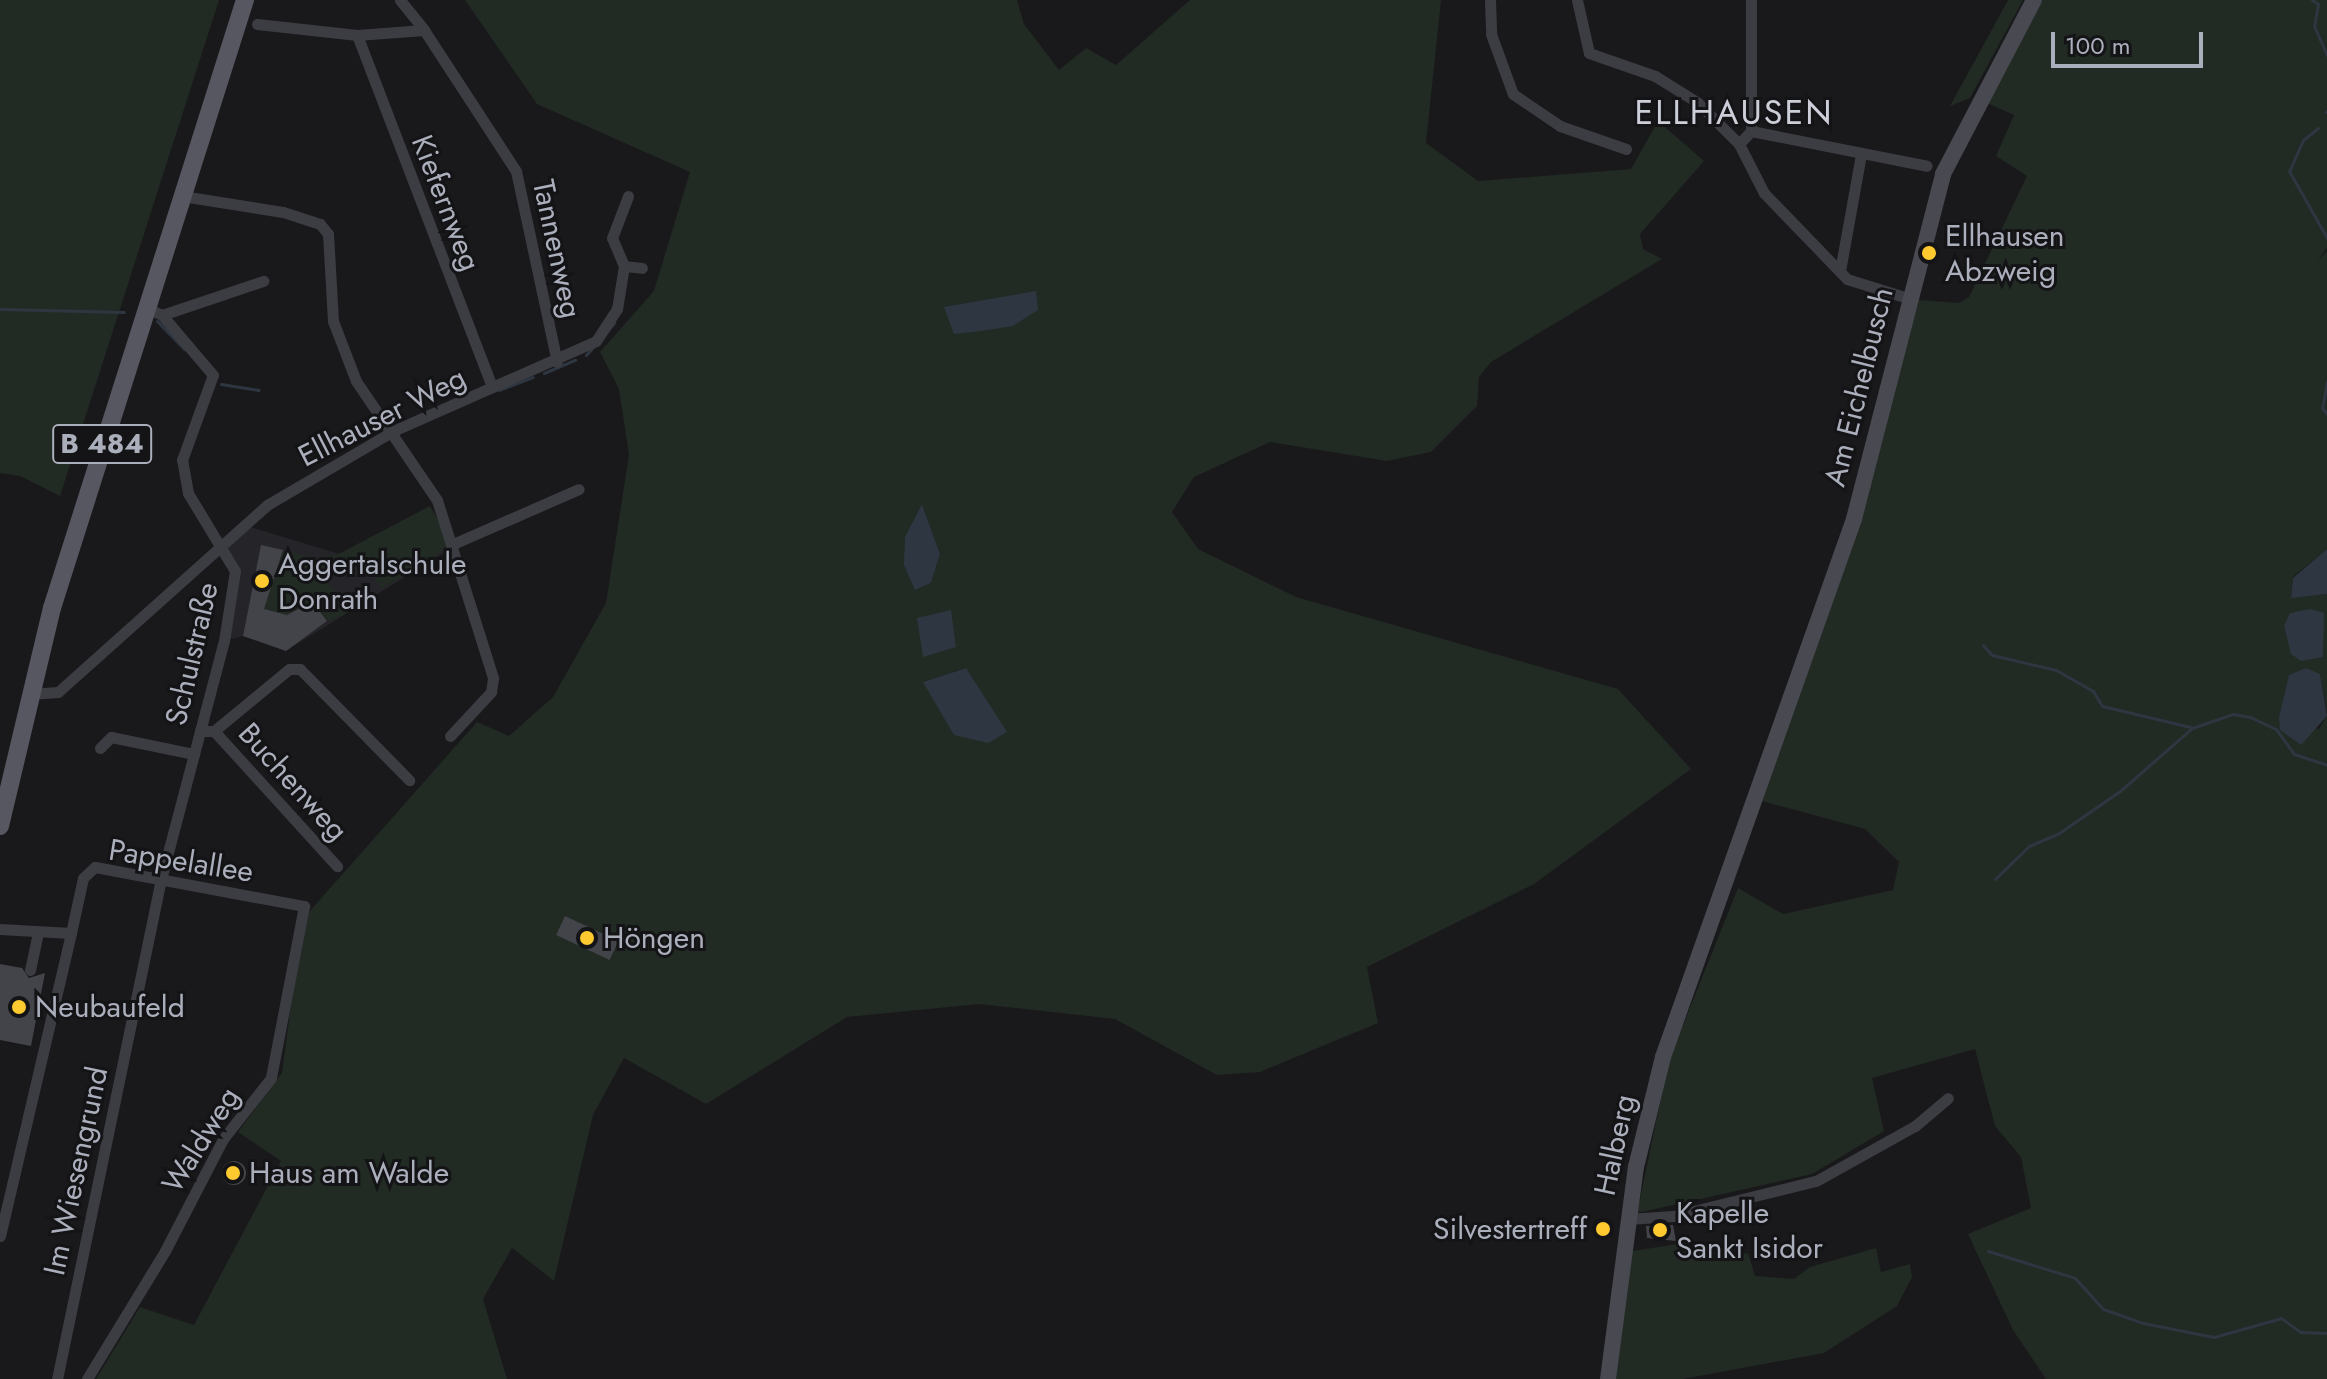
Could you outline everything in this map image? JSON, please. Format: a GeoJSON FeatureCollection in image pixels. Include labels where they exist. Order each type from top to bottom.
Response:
{"type":"FeatureCollection","features":[{"type":"Feature","properties":{"kind":"main road","name":"B 484"},"geometry":{"type":"LineString","coordinates":[[0,826],[30,694],[154,312],[182,196],[245,0]]}},
{"type":"Feature","properties":{"kind":"street","name":"Tannenweg"},"geometry":{"type":"LineString","coordinates":[[400,0],[424,30],[516,171],[557,362]]}},
{"type":"Feature","properties":{"kind":"street"},"geometry":{"type":"LineString","coordinates":[[1490,0],[1491,34],[1513,94],[1560,126],[1626,149]]}},
{"type":"Feature","properties":{"kind":"street"},"geometry":{"type":"LineString","coordinates":[[1577,0],[1589,53],[1677,88],[1739,144],[1764,193],[1840,271],[1862,287],[1911,299]]}},
{"type":"Feature","properties":{"kind":"street"},"geometry":{"type":"LineString","coordinates":[[1739,144],[1751,131],[1751,0]]}},
{"type":"Feature","properties":{"kind":"street","name":"Am Eichelbusch"},"geometry":{"type":"LineString","coordinates":[[1759,799],[1854,519],[1943,174],[2034,0]]}},
{"type":"Feature","properties":{"kind":"street"},"geometry":{"type":"LineString","coordinates":[[257,24],[357,35],[424,30]]}},
{"type":"Feature","properties":{"kind":"street","name":"Kiefernweg"},"geometry":{"type":"LineString","coordinates":[[357,35],[492,387]]}},
{"type":"Feature","properties":{"kind":"street"},"geometry":{"type":"LineString","coordinates":[[1751,131],[1927,166]]}},
{"type":"Feature","properties":{"kind":"street"},"geometry":{"type":"LineString","coordinates":[[1840,271],[1861,154]]}},
{"type":"Feature","properties":{"kind":"street"},"geometry":{"type":"LineString","coordinates":[[182,196],[259,207],[320,224],[328,234],[333,321],[356,381],[393,431],[437,500],[493,678],[491,692],[450,736]]}},
{"type":"Feature","properties":{"kind":"street","name":"Ellhauser Weg"},"geometry":{"type":"LineString","coordinates":[[30,694],[58,692],[267,505],[393,431],[557,362],[596,341],[617,309],[624,266],[612,238],[628,196]]}},
{"type":"Feature","properties":{"kind":"street"},"geometry":{"type":"LineString","coordinates":[[624,266],[642,268]]}},
{"type":"Feature","properties":{"kind":"street"},"geometry":{"type":"LineString","coordinates":[[154,312],[263,281]]}},
{"type":"Feature","properties":{"kind":"street","name":"Schulstraße"},"geometry":{"type":"LineString","coordinates":[[154,312],[213,375],[182,460],[188,493],[217,548],[235,571],[233,592],[200,731],[161,879]]}},
{"type":"Feature","properties":{"kind":"street"},"geometry":{"type":"LineString","coordinates":[[453,544],[579,489]]}},
{"type":"Feature","properties":{"kind":"street"},"geometry":{"type":"LineString","coordinates":[[200,731],[214,731],[289,669],[300,669],[409,780]]}},
{"type":"Feature","properties":{"kind":"street","name":"Buchenweg"},"geometry":{"type":"LineString","coordinates":[[214,731],[337,866]]}},
{"type":"Feature","properties":{"kind":"street","name":"Schulstraße"},"geometry":{"type":"LineString","coordinates":[[100,748],[111,737],[194,754]]}},
{"type":"Feature","properties":{"kind":"street","name":"Halberg"},"geometry":{"type":"LineString","coordinates":[[1759,799],[1663,1057],[1628,1219],[1673,1216],[1816,1181],[1915,1126],[1948,1098]]}},
{"type":"Feature","properties":{"kind":"street","name":"Pappelallee"},"geometry":{"type":"LineString","coordinates":[[71,933],[83,878],[95,867],[304,906]]}},
{"type":"Feature","properties":{"kind":"street","name":"Im Wiesengrund"},"geometry":{"type":"LineString","coordinates":[[57,1379],[161,879]]}},
{"type":"Feature","properties":{"kind":"street","name":"Waldweg"},"geometry":{"type":"LineString","coordinates":[[87,1379],[165,1251],[223,1139],[271,1078],[304,906]]}},
{"type":"Feature","properties":{"kind":"street"},"geometry":{"type":"LineString","coordinates":[[0,929],[71,933],[0,1236]]}},
{"type":"Feature","properties":{"kind":"street"},"geometry":{"type":"LineString","coordinates":[[30,970],[38,932]]}},
{"type":"Feature","properties":{"kind":"street"},"geometry":{"type":"LineString","coordinates":[[1608,1379],[1628,1219]]}},
{"type":"Feature","properties":{"kind":"shaded area"},"geometry":{"type":"Polygon","coordinates":[[[0,0],[219,0],[60,496],[20,476],[0,473],[0,0]]]}},
{"type":"Feature","properties":{"kind":"shaded area"},"geometry":{"type":"Polygon","coordinates":[[[465,0],[1017,0],[1024,24],[1059,70],[1086,48],[1116,65],[1190,0],[1441,0],[1426,143],[1478,181],[1631,169],[1658,121],[1704,161],[1640,234],[1643,249],[1662,259],[1491,362],[1479,377],[1477,406],[1431,452],[1387,461],[1270,442],[1194,477],[1172,512],[1198,549],[1296,597],[1618,689],[1691,769],[1534,884],[1367,967],[1378,1023],[1260,1072],[1217,1075],[1115,1019],[979,1004],[847,1017],[706,1104],[624,1058],[593,1115],[554,1281],[512,1248],[483,1299],[507,1379],[96,1379],[140,1307],[194,1325],[281,1161],[238,1132],[282,1073],[300,937],[309,912],[477,722],[509,736],[553,697],[606,603],[629,455],[619,389],[600,352],[654,291],[690,172],[537,104],[465,0]],[[922,504],[915,590],[931,583],[940,554],[922,504]],[[965,668],[923,682],[980,696],[965,668]]]}},
{"type":"Feature","properties":{"kind":"shaded area"},"geometry":{"type":"Polygon","coordinates":[[[2008,0],[2023,0],[1970,98],[1950,106],[2008,0]]]}},
{"type":"Feature","properties":{"kind":"shaded area"},"geometry":{"type":"Polygon","coordinates":[[[2040,0],[2327,0],[2327,248],[2318,260],[2327,251],[2327,549],[2293,577],[2291,597],[2327,594],[2327,713],[2320,674],[2289,676],[2279,717],[2319,729],[2327,716],[2327,1379],[2046,1379],[2013,1330],[1968,1234],[2031,1208],[2021,1157],[1995,1126],[1975,1049],[1872,1078],[1884,1131],[1812,1174],[1637,1213],[1669,1060],[1738,888],[1783,914],[1893,890],[1899,862],[1865,829],[1762,801],[1919,300],[1959,303],[1969,297],[2027,176],[1996,156],[2014,115],[1987,103],[2040,0]]]}},
{"type":"Feature","properties":{"kind":"shaded area"},"geometry":{"type":"Polygon","coordinates":[[[1036,291],[1038,310],[1013,326],[954,334],[944,307],[1036,291]]]}},
{"type":"Feature","properties":{"kind":"shaded area"},"geometry":{"type":"Polygon","coordinates":[[[922,504],[940,554],[931,583],[915,590],[904,565],[905,537],[922,504]]]}},
{"type":"Feature","properties":{"kind":"shaded area"},"geometry":{"type":"Polygon","coordinates":[[[430,506],[450,549],[286,651],[243,636],[224,641],[235,571],[217,548],[244,525],[339,554],[430,506]]]}},
{"type":"Feature","properties":{"kind":"shaded area"},"geometry":{"type":"Polygon","coordinates":[[[430,506],[453,544],[382,588],[356,556],[325,578],[347,613],[327,621],[312,602],[287,615],[264,609],[283,550],[316,558],[339,554],[430,506]]]}},
{"type":"Feature","properties":{"kind":"shaded area"},"geometry":{"type":"Polygon","coordinates":[[[2327,549],[2327,594],[2291,598],[2293,578],[2327,549]]]}},
{"type":"Feature","properties":{"kind":"shaded area"},"geometry":{"type":"Polygon","coordinates":[[[2310,609],[2324,613],[2323,657],[2301,661],[2291,654],[2284,626],[2290,613],[2310,609]]]}},
{"type":"Feature","properties":{"kind":"shaded area"},"geometry":{"type":"Polygon","coordinates":[[[951,610],[956,647],[923,657],[917,618],[951,610]]]}},
{"type":"Feature","properties":{"kind":"shaded area"},"geometry":{"type":"Polygon","coordinates":[[[966,668],[1007,732],[988,743],[954,735],[923,682],[966,668]]]}},
{"type":"Feature","properties":{"kind":"shaded area"},"geometry":{"type":"Polygon","coordinates":[[[2306,668],[2320,674],[2327,716],[2301,745],[2280,730],[2279,717],[2289,675],[2306,668]]]}},
{"type":"Feature","properties":{"kind":"shaded area"},"geometry":{"type":"Polygon","coordinates":[[[1684,1243],[1710,1261],[1748,1253],[1755,1276],[1794,1279],[1810,1267],[1876,1248],[1881,1272],[1910,1264],[1912,1277],[1897,1306],[1824,1353],[1683,1379],[1612,1379],[1626,1252],[1684,1243]]]}},
{"type":"Feature","properties":{"kind":"building","name":"Aggertalschule Donrath"},"geometry":{"type":"Polygon","coordinates":[[[261,545],[283,550],[264,609],[287,615],[312,602],[327,621],[286,651],[243,636],[261,545]]]}},
{"type":"Feature","properties":{"kind":"building","name":"Höngen"},"geometry":{"type":"Polygon","coordinates":[[[565,916],[618,941],[610,960],[556,935],[565,916]]]}},
{"type":"Feature","properties":{"kind":"building","name":"Neubaufeld"},"geometry":{"type":"Polygon","coordinates":[[[0,964],[22,968],[29,978],[45,973],[31,1046],[0,1040],[0,964]]]}},
{"type":"Feature","properties":{"kind":"building","name":"Haus am Walde"},"geometry":{"type":"Polygon","coordinates":[[[234,1161],[243,1164],[246,1173],[243,1182],[234,1185],[225,1182],[222,1173],[225,1164],[234,1161]]]}},
{"type":"Feature","properties":{"kind":"building","name":"Kapelle Sankt Isidor"},"geometry":{"type":"Polygon","coordinates":[[[1673,1225],[1676,1241],[1647,1238],[1646,1226],[1673,1225]]]}},
{"type":"Feature","properties":{"kind":"waterway"},"geometry":{"type":"LineString","coordinates":[[2312,0],[2318,4],[2314,26],[2327,55]]}},
{"type":"Feature","properties":{"kind":"waterway"},"geometry":{"type":"LineString","coordinates":[[2318,128],[2303,140],[2289,171],[2327,238]]}},
{"type":"Feature","properties":{"kind":"waterway"},"geometry":{"type":"LineString","coordinates":[[0,309],[124,312]]}},
{"type":"Feature","properties":{"kind":"waterway"},"geometry":{"type":"LineString","coordinates":[[157,321],[184,349]]}},
{"type":"Feature","properties":{"kind":"waterway"},"geometry":{"type":"LineString","coordinates":[[586,355],[614,323]]}},
{"type":"Feature","properties":{"kind":"waterway"},"geometry":{"type":"LineString","coordinates":[[544,373],[575,360]]}},
{"type":"Feature","properties":{"kind":"waterway"},"geometry":{"type":"LineString","coordinates":[[499,390],[533,377]]}},
{"type":"Feature","properties":{"kind":"waterway"},"geometry":{"type":"LineString","coordinates":[[2327,381],[2322,408],[2327,414]]}},
{"type":"Feature","properties":{"kind":"waterway"},"geometry":{"type":"LineString","coordinates":[[221,384],[259,390]]}},
{"type":"Feature","properties":{"kind":"waterway"},"geometry":{"type":"LineString","coordinates":[[1983,645],[1992,655],[2056,670],[2093,691],[2102,706],[2191,727]]}},
{"type":"Feature","properties":{"kind":"waterway"},"geometry":{"type":"LineString","coordinates":[[1995,879],[2029,846],[2059,833],[2120,791],[2192,728],[2233,714],[2250,717],[2276,729],[2294,754],[2327,765]]}},
{"type":"Feature","properties":{"kind":"waterway"},"geometry":{"type":"LineString","coordinates":[[1988,1251],[2075,1278],[2103,1309],[2143,1323],[2214,1337],[2281,1318],[2300,1332],[2327,1333]]}},
{"type":"Feature","properties":{"kind":"place","name":"Ellhausen Abzweig"},"geometry":{"type":"Point","coordinates":[1929,253]}},
{"type":"Feature","properties":{"kind":"place","name":"Aggertalschule Donrath"},"geometry":{"type":"Point","coordinates":[262,581]}},
{"type":"Feature","properties":{"kind":"place","name":"Höngen"},"geometry":{"type":"Point","coordinates":[587,938]}},
{"type":"Feature","properties":{"kind":"place","name":"Neubaufeld"},"geometry":{"type":"Point","coordinates":[19,1007]}},
{"type":"Feature","properties":{"kind":"place","name":"Haus am Walde"},"geometry":{"type":"Point","coordinates":[233,1173]}},
{"type":"Feature","properties":{"kind":"place","name":"Silvestertreff"},"geometry":{"type":"Point","coordinates":[1603,1229]}},
{"type":"Feature","properties":{"kind":"place","name":"Kapelle Sankt Isidor"},"geometry":{"type":"Point","coordinates":[1660,1230]}},
{"type":"Feature","properties":{"kind":"district","name":"ELLHAUSEN"},"geometry":{"type":"Point","coordinates":[1734,113]}}]}
